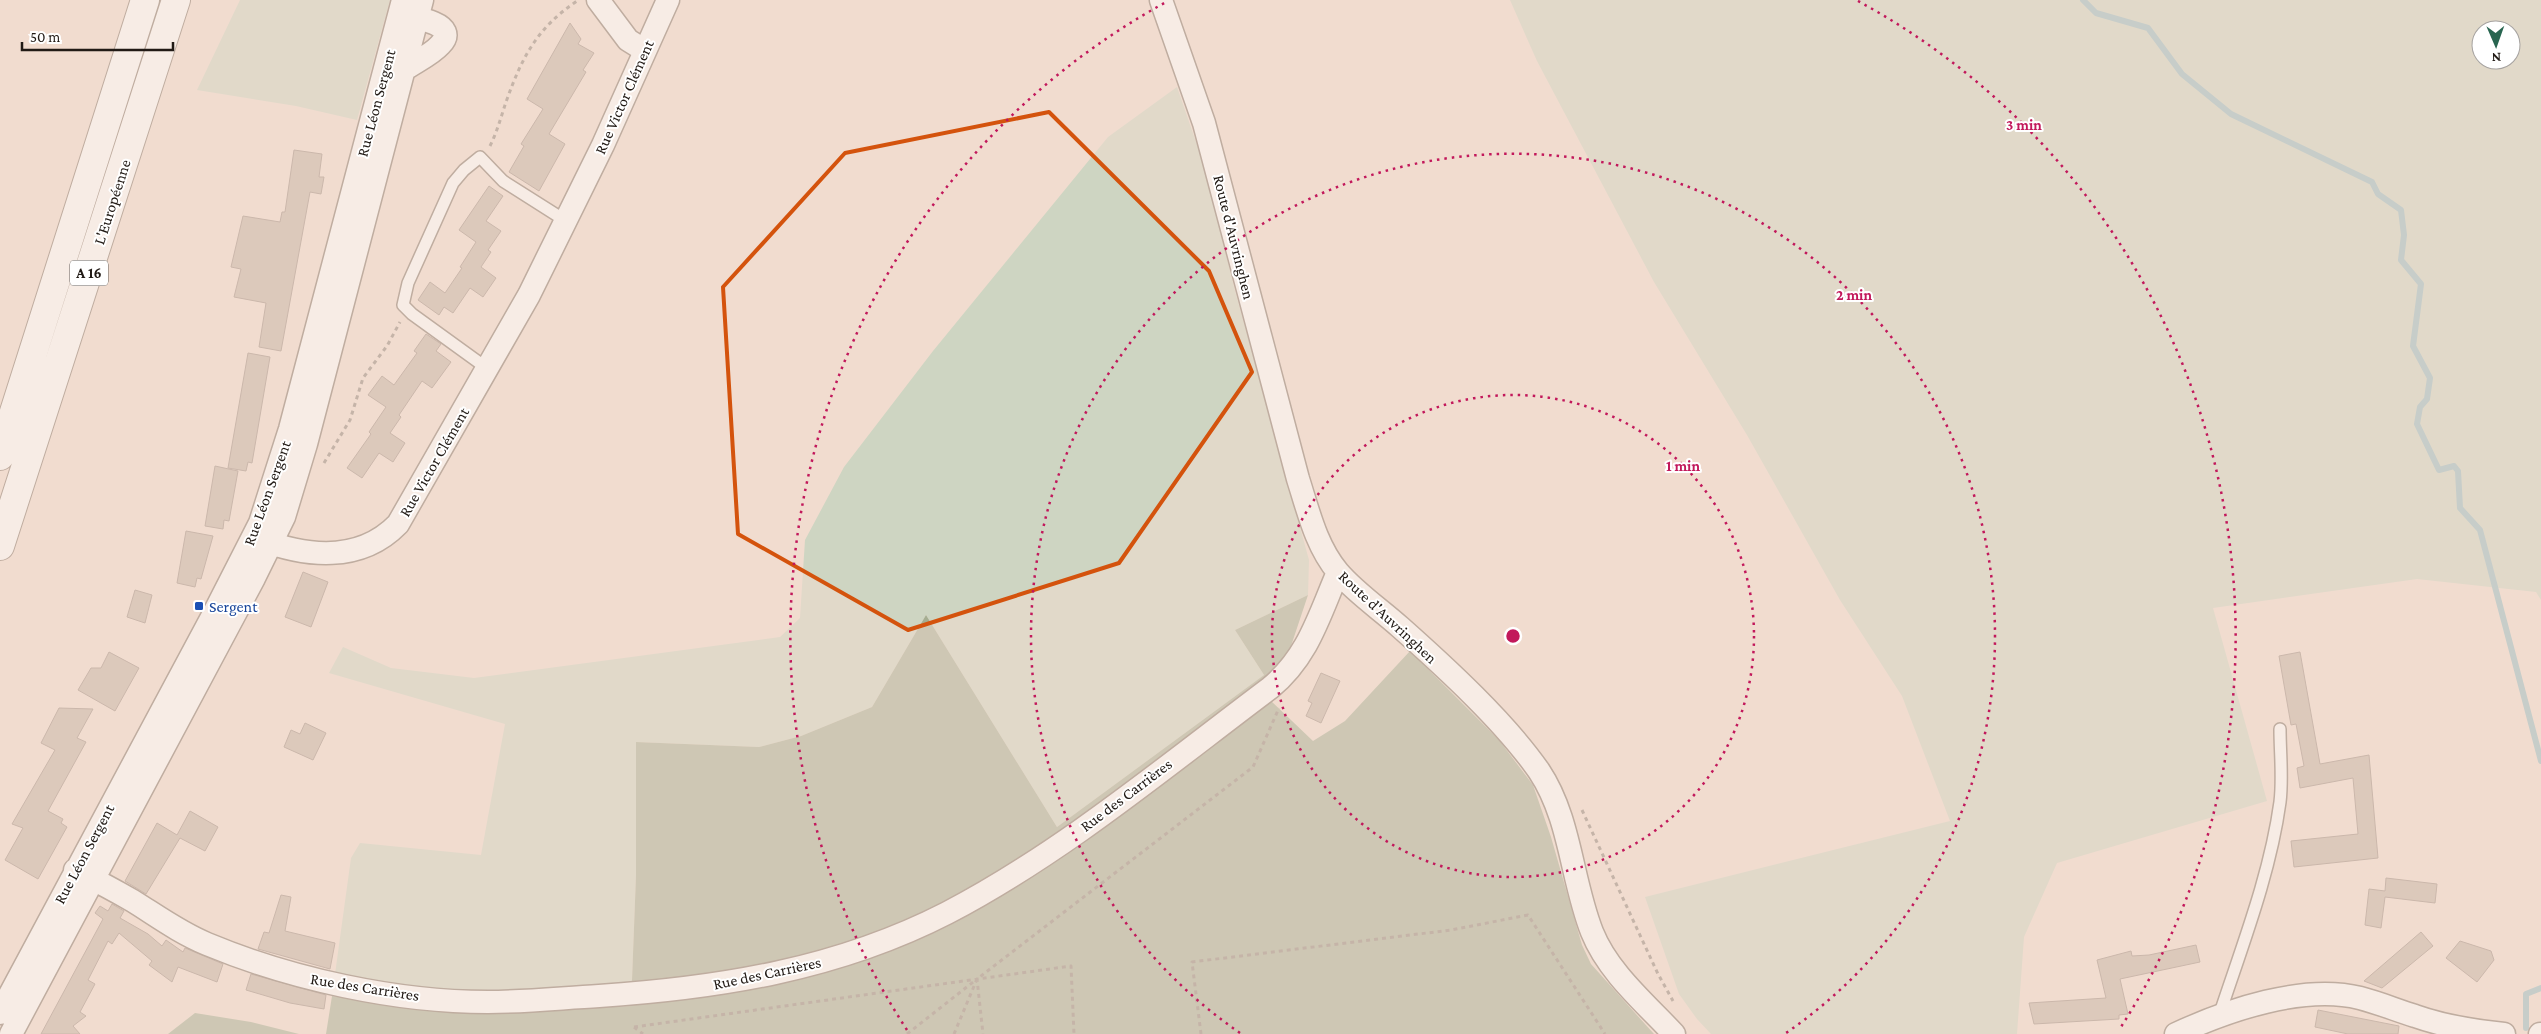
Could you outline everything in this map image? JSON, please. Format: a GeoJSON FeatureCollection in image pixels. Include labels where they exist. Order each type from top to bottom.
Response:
{"type":"FeatureCollection","features":[{"type":"Feature","properties":{"kind":"highway","name":"L'Européenne"},"geometry":{"type":"LineString","coordinates":[[0,456],[145,0]]}},
{"type":"Feature","properties":{"kind":"highway","name":"L'Européenne"},"geometry":{"type":"LineString","coordinates":[[0,546],[176,0]]}},
{"type":"Feature","properties":{"kind":"street"},"geometry":{"type":"LineString","coordinates":[[598,0],[628,40],[644,50]]}},
{"type":"Feature","properties":{"kind":"street","name":"Rue Victor Clément"},"geometry":{"type":"LineString","coordinates":[[262,540],[292,550],[324,554],[359,548],[383,537],[404,516],[488,369],[566,221],[603,145],[668,0]]}},
{"type":"Feature","properties":{"kind":"street","name":"Route d'Auvringhen"},"geometry":{"type":"LineString","coordinates":[[1161,0],[1206,130],[1254,317],[1310,515],[1325,553],[1338,572],[1401,628],[1474,698],[1510,735],[1538,770],[1550,791],[1560,816],[1585,910],[1597,942],[1626,982],[1674,1034]]}},
{"type":"Feature","properties":{"kind":"street","name":"Rue Léon Sergent"},"geometry":{"type":"LineString","coordinates":[[404,70],[441,45],[444,39],[441,26],[410,9]]}},
{"type":"Feature","properties":{"kind":"street","name":"Rue Léon Sergent"},"geometry":{"type":"LineString","coordinates":[[0,1013],[219,647],[262,540],[295,482],[404,70],[410,9]]}},
{"type":"Feature","properties":{"kind":"street","name":"Rue Léon Sergent"},"geometry":{"type":"LineString","coordinates":[[262,540],[265,510],[285,449],[410,9]]}},
{"type":"Feature","properties":{"kind":"street","name":"Rue des Carrières"},"geometry":{"type":"LineString","coordinates":[[84,874],[182,933],[220,950],[305,977],[406,995],[489,1002],[637,993],[724,983],[802,968],[865,948],[946,913],[1013,876],[1075,833],[1286,674],[1302,654],[1338,572]]}},
{"type":"Feature","properties":{"kind":"street","name":"Rue Léon Sergent"},"geometry":{"type":"LineString","coordinates":[[10,1034],[84,874]]}},
{"type":"Feature","properties":{"kind":"street"},"geometry":{"type":"LineString","coordinates":[[2176,1034],[2218,1017],[2294,996],[2331,994],[2360,998],[2445,1024],[2504,1034]]}},
{"type":"Feature","properties":{"kind":"lane"},"geometry":{"type":"LineString","coordinates":[[488,369],[406,310],[403,305],[405,292],[453,183],[464,170],[480,158],[503,181],[566,221]]}},
{"type":"Feature","properties":{"kind":"lane"},"geometry":{"type":"LineString","coordinates":[[2218,1017],[2257,900],[2268,858],[2280,801],[2280,729]]}},
{"type":"Feature","properties":{"kind":"path"},"geometry":{"type":"LineString","coordinates":[[480,158],[494,138],[517,73],[528,50],[544,27],[578,0]]}},
{"type":"Feature","properties":{"kind":"path"},"geometry":{"type":"LineString","coordinates":[[322,466],[350,420],[362,378],[387,346],[406,310]]}},
{"type":"Feature","properties":{"kind":"path"},"geometry":{"type":"LineString","coordinates":[[907,1034],[1253,767],[1283,699]]}},
{"type":"Feature","properties":{"kind":"path"},"geometry":{"type":"LineString","coordinates":[[1581,807],[1658,974],[1674,1002]]}},
{"type":"Feature","properties":{"kind":"path"},"geometry":{"type":"LineString","coordinates":[[1202,1034],[1192,962],[1451,930],[1528,914],[1605,1034]]}},
{"type":"Feature","properties":{"kind":"path"},"geometry":{"type":"LineString","coordinates":[[643,1034],[634,1027],[1071,966],[1074,1034]]}},
{"type":"Feature","properties":{"kind":"path"},"geometry":{"type":"LineString","coordinates":[[954,1034],[977,979]]}},
{"type":"Feature","properties":{"kind":"path"},"geometry":{"type":"LineString","coordinates":[[977,979],[983,1034]]}},
{"type":"Feature","properties":{"kind":"highlighted area"},"geometry":{"type":"Polygon","coordinates":[[[1049,112],[1209,271],[1252,372],[1119,563],[908,630],[738,534],[723,287],[845,153],[1049,112]]]}},
{"type":"Feature","properties":{"kind":"green space"},"geometry":{"type":"Polygon","coordinates":[[[240,0],[390,0],[357,120],[296,106],[197,90],[240,0]]]}},
{"type":"Feature","properties":{"kind":"green space"},"geometry":{"type":"Polygon","coordinates":[[[1510,0],[2541,0],[2541,600],[2536,592],[2417,579],[2213,608],[2267,801],[2057,863],[2024,937],[2017,1034],[1711,1034],[1697,1019],[1679,994],[1645,897],[1950,821],[1902,696],[1840,600],[1747,435],[1654,282],[1537,61],[1510,0]]]}},
{"type":"Feature","properties":{"kind":"green space"},"geometry":{"type":"Polygon","coordinates":[[[1177,87],[1205,168],[1234,287],[1309,560],[1308,595],[1235,630],[1264,675],[1057,827],[926,615],[872,707],[801,736],[759,747],[636,742],[636,875],[631,1006],[493,1013],[332,996],[351,858],[360,843],[481,855],[505,724],[329,673],[343,647],[391,668],[474,678],[780,637],[800,618],[805,540],[844,467],[933,351],[1108,137],[1177,87]]]}},
{"type":"Feature","properties":{"kind":"green space"},"geometry":{"type":"Polygon","coordinates":[[[1308,595],[1285,664],[1268,698],[1313,741],[1345,721],[1410,651],[1499,740],[1533,785],[1551,837],[1582,945],[1591,964],[1654,1034],[326,1034],[332,996],[493,1013],[631,1006],[636,875],[636,742],[759,747],[801,736],[872,707],[926,615],[1057,827],[1264,675],[1235,630],[1308,595]]]}},
{"type":"Feature","properties":{"kind":"green space"},"geometry":{"type":"Polygon","coordinates":[[[195,1013],[251,1022],[299,1034],[168,1034],[195,1013]]]}},
{"type":"Feature","properties":{"kind":"building"},"geometry":{"type":"Polygon","coordinates":[[[570,23],[581,39],[578,44],[594,53],[583,70],[586,72],[549,134],[565,144],[539,191],[509,172],[524,146],[521,144],[543,109],[527,99],[570,23]]]}},
{"type":"Feature","properties":{"kind":"building"},"geometry":{"type":"Polygon","coordinates":[[[294,150],[322,154],[319,177],[324,177],[321,194],[310,192],[281,351],[259,347],[266,303],[234,297],[241,269],[231,267],[243,216],[280,222],[282,212],[285,212],[294,150]]]}},
{"type":"Feature","properties":{"kind":"building"},"geometry":{"type":"Polygon","coordinates":[[[489,186],[503,196],[486,221],[501,231],[488,250],[491,252],[481,267],[496,278],[483,297],[470,288],[453,313],[444,307],[439,315],[418,300],[430,282],[445,293],[462,268],[460,267],[476,242],[459,230],[489,186]]]}},
{"type":"Feature","properties":{"kind":"building"},"geometry":{"type":"Polygon","coordinates":[[[426,334],[441,344],[436,351],[451,362],[432,388],[422,381],[399,415],[401,417],[390,433],[405,443],[393,462],[379,453],[362,478],[347,468],[371,434],[369,432],[386,407],[368,395],[382,376],[394,385],[417,353],[414,351],[426,334]]]}},
{"type":"Feature","properties":{"kind":"building"},"geometry":{"type":"Polygon","coordinates":[[[248,353],[270,357],[252,463],[248,462],[246,471],[228,468],[248,353]]]}},
{"type":"Feature","properties":{"kind":"building"},"geometry":{"type":"Polygon","coordinates":[[[215,466],[238,471],[229,521],[224,520],[223,529],[205,526],[215,466]]]}},
{"type":"Feature","properties":{"kind":"building"},"geometry":{"type":"Polygon","coordinates":[[[186,531],[213,536],[201,579],[197,578],[195,587],[177,583],[186,531]]]}},
{"type":"Feature","properties":{"kind":"building"},"geometry":{"type":"Polygon","coordinates":[[[303,572],[328,582],[311,627],[285,617],[303,572]]]}},
{"type":"Feature","properties":{"kind":"building"},"geometry":{"type":"Polygon","coordinates":[[[135,590],[152,595],[145,623],[127,617],[135,590]]]}},
{"type":"Feature","properties":{"kind":"building"},"geometry":{"type":"Polygon","coordinates":[[[109,652],[139,668],[115,711],[78,690],[91,668],[101,668],[109,652]]]}},
{"type":"Feature","properties":{"kind":"building"},"geometry":{"type":"Polygon","coordinates":[[[2300,652],[2320,764],[2369,755],[2378,858],[2294,867],[2291,841],[2358,834],[2353,778],[2300,788],[2297,768],[2304,766],[2296,724],[2291,725],[2279,656],[2300,652]]]}},
{"type":"Feature","properties":{"kind":"building"},"geometry":{"type":"Polygon","coordinates":[[[1321,673],[1340,681],[1321,723],[1306,716],[1312,703],[1308,701],[1321,673]]]}},
{"type":"Feature","properties":{"kind":"building"},"geometry":{"type":"Polygon","coordinates":[[[59,708],[93,709],[77,738],[86,742],[48,811],[63,819],[61,823],[67,827],[38,879],[5,860],[23,828],[12,824],[55,750],[41,743],[59,708]]]}},
{"type":"Feature","properties":{"kind":"building"},"geometry":{"type":"Polygon","coordinates":[[[305,723],[326,733],[313,760],[284,747],[291,730],[300,734],[305,723]]]}},
{"type":"Feature","properties":{"kind":"building"},"geometry":{"type":"Polygon","coordinates":[[[190,811],[218,827],[205,851],[180,838],[146,894],[125,881],[157,823],[177,835],[190,811]]]}},
{"type":"Feature","properties":{"kind":"building"},"geometry":{"type":"Polygon","coordinates":[[[2386,878],[2437,884],[2435,903],[2385,897],[2381,928],[2365,925],[2369,889],[2385,891],[2386,878]]]}},
{"type":"Feature","properties":{"kind":"building"},"geometry":{"type":"Polygon","coordinates":[[[281,895],[291,897],[285,931],[335,943],[330,969],[258,949],[264,932],[269,933],[281,895]]]}},
{"type":"Feature","properties":{"kind":"building"},"geometry":{"type":"Polygon","coordinates":[[[112,904],[124,911],[120,918],[148,934],[162,946],[166,940],[183,952],[185,948],[223,964],[217,982],[178,967],[172,982],[149,965],[152,961],[119,933],[112,944],[108,941],[88,980],[95,984],[80,1012],[86,1016],[73,1026],[80,1034],[41,1034],[103,919],[95,913],[100,906],[108,911],[112,904]]]}},
{"type":"Feature","properties":{"kind":"building"},"geometry":{"type":"Polygon","coordinates":[[[2421,932],[2433,946],[2382,988],[2364,981],[2421,932]]]}},
{"type":"Feature","properties":{"kind":"building"},"geometry":{"type":"Polygon","coordinates":[[[2460,941],[2491,951],[2494,960],[2477,982],[2446,958],[2460,941]]]}},
{"type":"Feature","properties":{"kind":"building"},"geometry":{"type":"Polygon","coordinates":[[[2196,945],[2200,962],[2120,979],[2128,1014],[2119,1015],[2119,1019],[2034,1024],[2029,1003],[2106,998],[2097,960],[2131,951],[2132,956],[2149,955],[2196,945]]]}},
{"type":"Feature","properties":{"kind":"building"},"geometry":{"type":"Polygon","coordinates":[[[251,974],[326,995],[324,1009],[290,1003],[246,990],[251,974]]]}},
{"type":"Feature","properties":{"kind":"building"},"geometry":{"type":"Polygon","coordinates":[[[2318,1010],[2399,1026],[2398,1034],[2348,1034],[2315,1027],[2318,1010]]]}},
{"type":"Feature","properties":{"kind":"waterway"},"geometry":{"type":"LineString","coordinates":[[2083,0],[2096,13],[2148,28],[2182,74],[2231,114],[2372,182],[2378,194],[2401,210],[2404,235],[2401,260],[2421,284],[2413,346],[2430,378],[2427,399],[2420,407],[2417,424],[2439,470],[2454,466],[2458,471],[2460,508],[2480,530],[2541,761]]}},
{"type":"Feature","properties":{"kind":"waterway"},"geometry":{"type":"LineString","coordinates":[[2526,1028],[2526,994],[2541,988]]}},
{"type":"Feature","properties":{"kind":"place","name":"Sergent"},"geometry":{"type":"Point","coordinates":[199,606]}}]}
